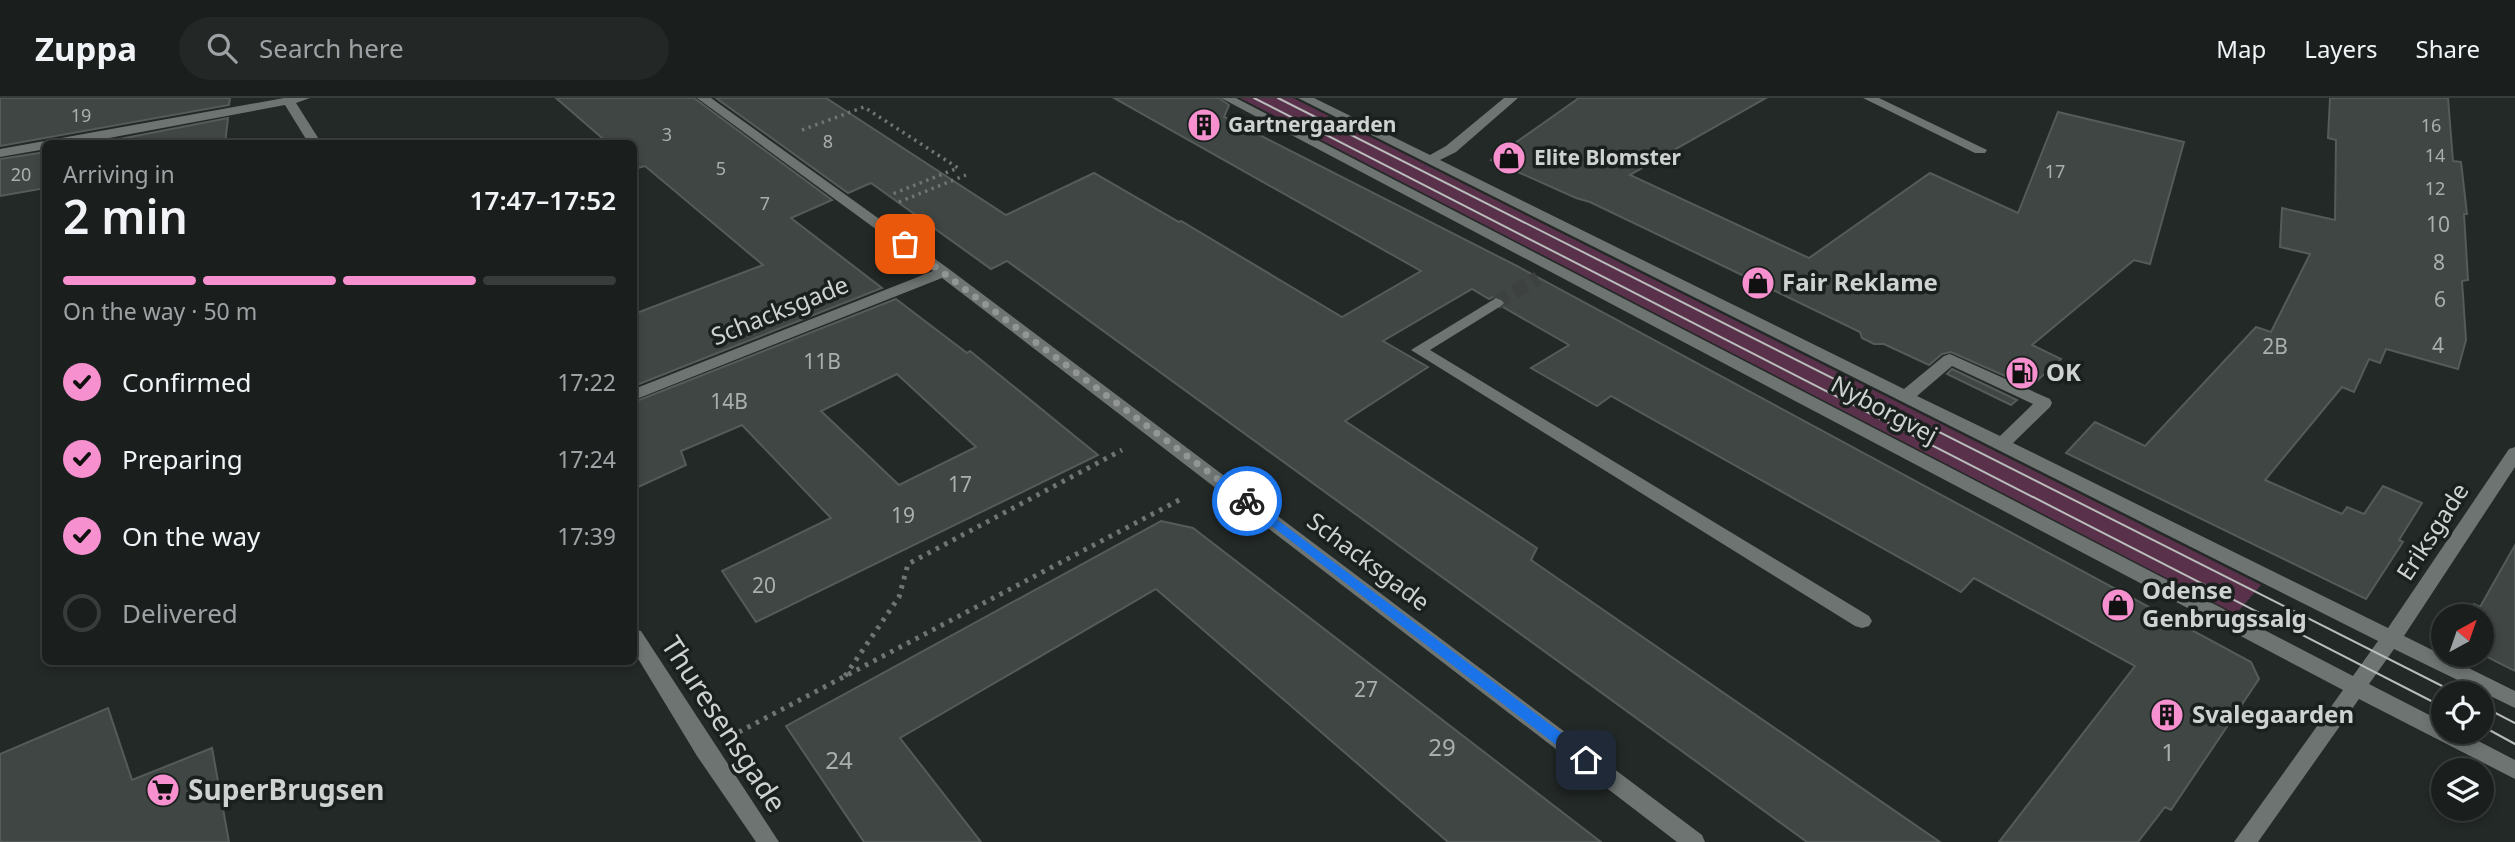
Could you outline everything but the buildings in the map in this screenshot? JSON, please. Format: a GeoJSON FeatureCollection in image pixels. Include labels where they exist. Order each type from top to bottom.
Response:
{"type":"FeatureCollection","features":[{"type":"Feature","properties":{"kind":"street"},"geometry":{"type":"LineString","coordinates":[[75,140],[304,98]]}},
{"type":"Feature","properties":{"kind":"street","name":"Schacksgade"},"geometry":{"type":"LineString","coordinates":[[703,98],[944,272],[1694,842]]}},
{"type":"Feature","properties":{"kind":"street","name":"Nyborgvej"},"geometry":{"type":"LineString","coordinates":[[1227,98],[1546,273],[2515,770]]}},
{"type":"Feature","properties":{"kind":"street","name":"Nyborgvej"},"geometry":{"type":"LineString","coordinates":[[1304,98],[2515,700]]}},
{"type":"Feature","properties":{"kind":"street"},"geometry":{"type":"LineString","coordinates":[[1429,161],[1451,149],[1512,98]]}},
{"type":"Feature","properties":{"kind":"street"},"geometry":{"type":"LineString","coordinates":[[1869,98],[1980,150]]}},
{"type":"Feature","properties":{"kind":"street"},"geometry":{"type":"LineString","coordinates":[[288,101],[313,140]]}},
{"type":"Feature","properties":{"kind":"street"},"geometry":{"type":"LineString","coordinates":[[0,153],[42,146]]}},
{"type":"Feature","properties":{"kind":"street","name":"Schacksgade"},"geometry":{"type":"LineString","coordinates":[[637,394],[944,272]]}},
{"type":"Feature","properties":{"kind":"street"},"geometry":{"type":"LineString","coordinates":[[1496,303],[1419,350],[1862,621]]}},
{"type":"Feature","properties":{"kind":"street"},"geometry":{"type":"LineString","coordinates":[[1904,398],[1950,359],[2044,403],[2000,446]]}},
{"type":"Feature","properties":{"kind":"street","name":"Eriksgade"},"geometry":{"type":"LineString","coordinates":[[2245,842],[2423,594],[2515,453]]}},
{"type":"Feature","properties":{"kind":"street","name":"Thuresensgade"},"geometry":{"type":"LineString","coordinates":[[637,641],[705,750],[768,842]]}},
{"type":"Feature","properties":{"kind":"path"},"geometry":{"type":"LineString","coordinates":[[766,144],[864,107],[958,168],[861,212]]}},
{"type":"Feature","properties":{"kind":"path"},"geometry":{"type":"LineString","coordinates":[[861,212],[966,174]]}},
{"type":"Feature","properties":{"kind":"path"},"geometry":{"type":"LineString","coordinates":[[845,676],[899,597],[908,564],[1155,432]]}},
{"type":"Feature","properties":{"kind":"path"},"geometry":{"type":"LineString","coordinates":[[705,750],[1218,479]]}},
{"type":"Feature","properties":{"kind":"shaded area"},"geometry":{"type":"Polygon","coordinates":[[[1240,98],[1293,98],[2261,585],[2236,614],[1240,98]]]}},
{"type":"Feature","properties":{"kind":"tunnel"},"geometry":{"type":"LineString","coordinates":[[1496,303],[1538,278]]}},
{"type":"Feature","properties":{"kind":"tram line"},"geometry":{"type":"LineString","coordinates":[[1254,98],[2431,701]]}},
{"type":"Feature","properties":{"kind":"tram line"},"geometry":{"type":"LineString","coordinates":[[1278,98],[2432,681]]}},
{"type":"Feature","properties":{"kind":"tram line"},"geometry":{"type":"LineString","coordinates":[[2494,712],[2515,723]]}},
{"type":"Feature","properties":{"kind":"tram line"},"geometry":{"type":"LineString","coordinates":[[2494,733],[2515,744]]}},
{"type":"Feature","properties":{"kind":"way so far"},"geometry":{"type":"LineString","coordinates":[[905,244],[1247,501]]}},
{"type":"Feature","properties":{"kind":"place","name":"Gartnergaarden"},"geometry":{"type":"Point","coordinates":[1204,125]}},
{"type":"Feature","properties":{"kind":"place","name":"Elite Blomster"},"geometry":{"type":"Point","coordinates":[1509,158]}},
{"type":"Feature","properties":{"kind":"place","name":"Fair Reklame"},"geometry":{"type":"Point","coordinates":[1758,283]}},
{"type":"Feature","properties":{"kind":"place","name":"OK"},"geometry":{"type":"Point","coordinates":[2022,373]}},
{"type":"Feature","properties":{"kind":"place","name":"Odense Genbrugssalg"},"geometry":{"type":"Point","coordinates":[2118,605]}},
{"type":"Feature","properties":{"kind":"place","name":"Svalegaarden"},"geometry":{"type":"Point","coordinates":[2167,715]}},
{"type":"Feature","properties":{"kind":"place","name":"SuperBrugsen"},"geometry":{"type":"Point","coordinates":[163,790]}},
{"type":"Feature","properties":{"kind":"route"},"geometry":{"type":"LineString","coordinates":[[1247,501],[1586,760]]}}]}
